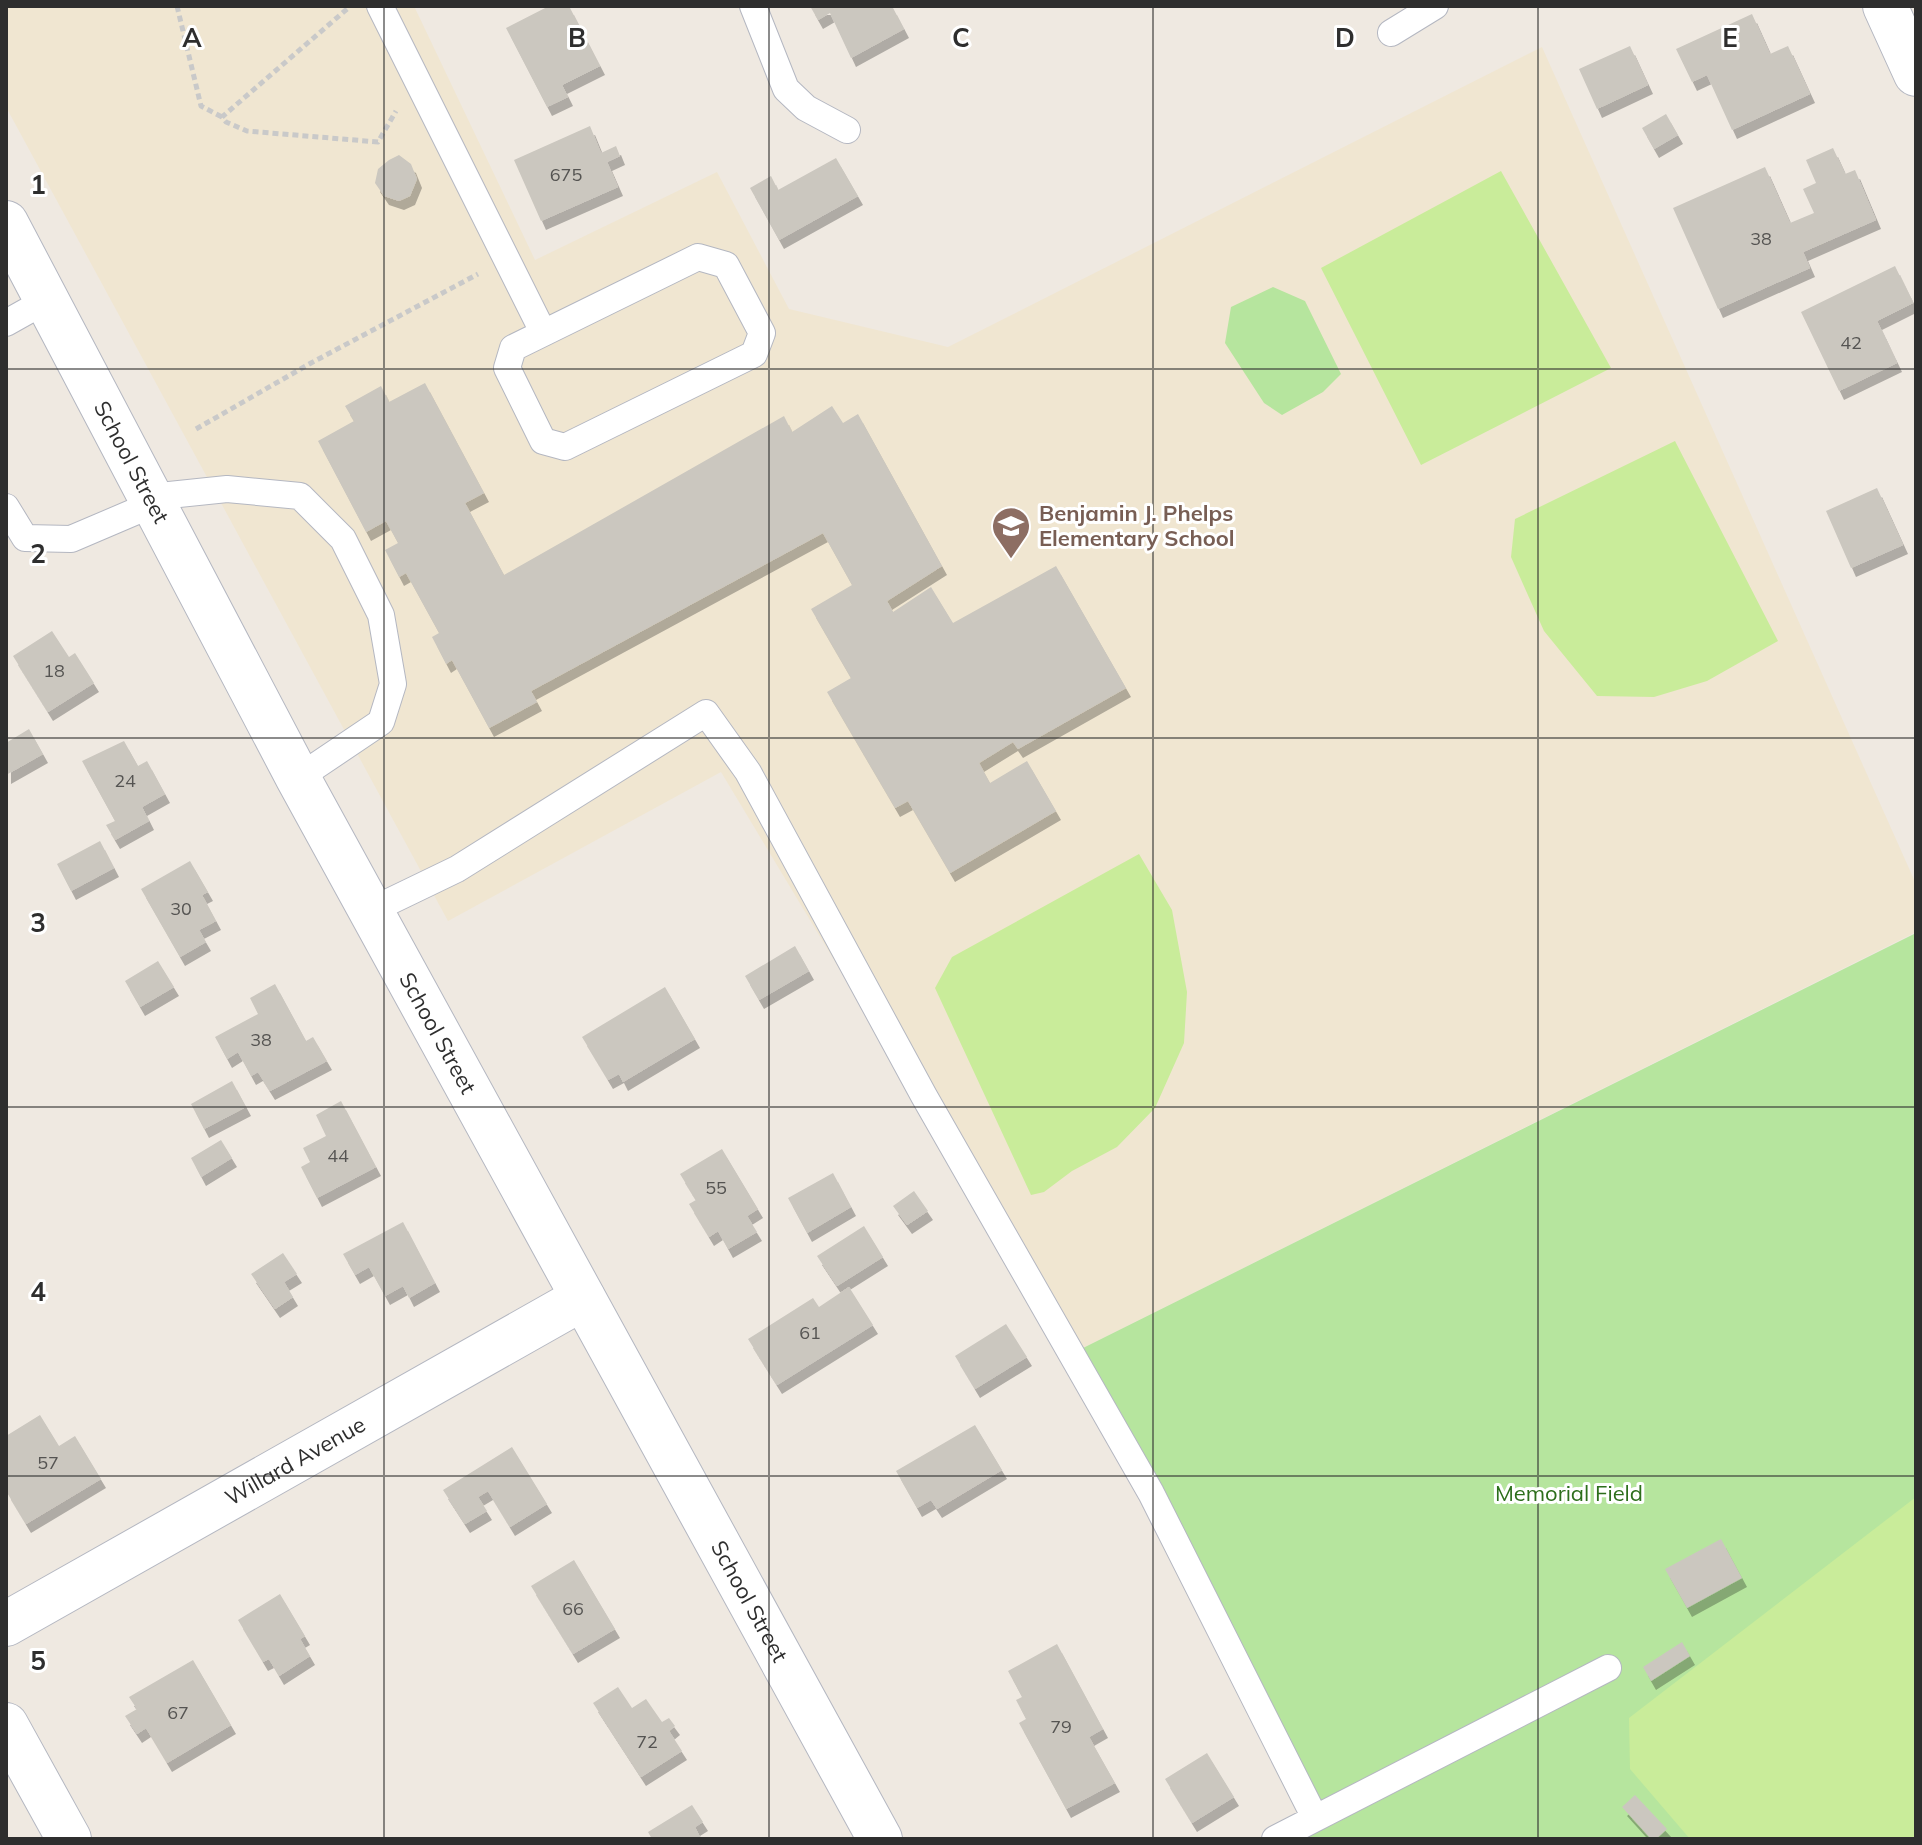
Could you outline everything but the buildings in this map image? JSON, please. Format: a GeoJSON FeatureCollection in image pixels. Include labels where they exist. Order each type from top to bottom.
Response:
{"type":"FeatureCollection","features":[{"type":"Feature","properties":{"kind":"street"},"geometry":{"type":"LineString","coordinates":[[1885,6],[1916,74]]}},
{"type":"Feature","properties":{"kind":"street","name":"School Street"},"geometry":{"type":"LineString","coordinates":[[6,223],[298,778],[880,1839]]}},
{"type":"Feature","properties":{"kind":"street","name":"Willard Avenue"},"geometry":{"type":"LineString","coordinates":[[6,1624],[583,1298]]}},
{"type":"Feature","properties":{"kind":"street"},"geometry":{"type":"LineString","coordinates":[[6,1725],[69,1839]]}},
{"type":"Feature","properties":{"kind":"lane"},"geometry":{"type":"LineString","coordinates":[[380,6],[543,332]]}},
{"type":"Feature","properties":{"kind":"lane"},"geometry":{"type":"LineString","coordinates":[[753,6],[786,89],[806,108],[847,130]]}},
{"type":"Feature","properties":{"kind":"lane"},"geometry":{"type":"LineString","coordinates":[[1391,33],[1435,6]]}},
{"type":"Feature","properties":{"kind":"lane"},"geometry":{"type":"LineString","coordinates":[[698,257],[726,265],[762,333],[754,354],[565,447],[543,441],[507,368],[513,348],[543,332],[698,257]]}},
{"type":"Feature","properties":{"kind":"lane"},"geometry":{"type":"LineString","coordinates":[[6,323],[47,300]]}},
{"type":"Feature","properties":{"kind":"lane"},"geometry":{"type":"LineString","coordinates":[[6,507],[25,538],[71,539],[152,500],[227,489],[300,496],[343,539],[381,615],[393,684],[381,722],[298,778]]}},
{"type":"Feature","properties":{"kind":"lane"},"geometry":{"type":"LineString","coordinates":[[370,911],[457,869],[706,713],[748,772],[924,1096],[1151,1493],[1315,1818]]}},
{"type":"Feature","properties":{"kind":"lane"},"geometry":{"type":"LineString","coordinates":[[1275,1839],[1608,1668]]}},
{"type":"Feature","properties":{"kind":"path"},"geometry":{"type":"LineString","coordinates":[[177,6],[201,106],[247,131],[378,142],[415,77]]}},
{"type":"Feature","properties":{"kind":"path"},"geometry":{"type":"LineString","coordinates":[[222,117],[351,6]]}},
{"type":"Feature","properties":{"kind":"path"},"geometry":{"type":"LineString","coordinates":[[196,429],[311,363],[507,258]]}},
{"type":"Feature","properties":{"kind":"shaded area","name":"Benjamin J. Phelps Elementary School"},"geometry":{"type":"Polygon","coordinates":[[[7,6],[414,6],[535,260],[717,172],[789,309],[948,347],[1542,47],[1916,884],[1916,932],[1071,1354],[721,772],[448,921],[6,107],[7,6]]]}},
{"type":"Feature","properties":{"kind":"green space"},"geometry":{"type":"Polygon","coordinates":[[[1501,171],[1611,368],[1421,465],[1321,268],[1501,171]]]}},
{"type":"Feature","properties":{"kind":"green space"},"geometry":{"type":"Polygon","coordinates":[[[1273,287],[1305,301],[1341,374],[1323,392],[1282,415],[1264,403],[1225,343],[1231,307],[1273,287]]]}},
{"type":"Feature","properties":{"kind":"green space"},"geometry":{"type":"Polygon","coordinates":[[[1675,441],[1778,641],[1707,681],[1654,697],[1597,696],[1544,631],[1511,557],[1515,519],[1675,441]]]}},
{"type":"Feature","properties":{"kind":"green space"},"geometry":{"type":"Polygon","coordinates":[[[1139,854],[1172,910],[1187,992],[1184,1043],[1155,1108],[1117,1147],[1072,1171],[1044,1192],[1031,1195],[935,988],[952,957],[1139,854]]]}},
{"type":"Feature","properties":{"kind":"green space","name":"Memorial Field"},"geometry":{"type":"Polygon","coordinates":[[[1916,933],[1916,1839],[1275,1839],[1315,1818],[1071,1354],[1916,933]]]}},
{"type":"Feature","properties":{"kind":"green space"},"geometry":{"type":"Polygon","coordinates":[[[1916,1497],[1916,1839],[1690,1839],[1630,1769],[1629,1718],[1916,1497]]]}},
{"type":"Feature","properties":{"kind":"place","name":"Benjamin J. Phelps Elementary School"},"geometry":{"type":"Point","coordinates":[1011,560]}}]}
